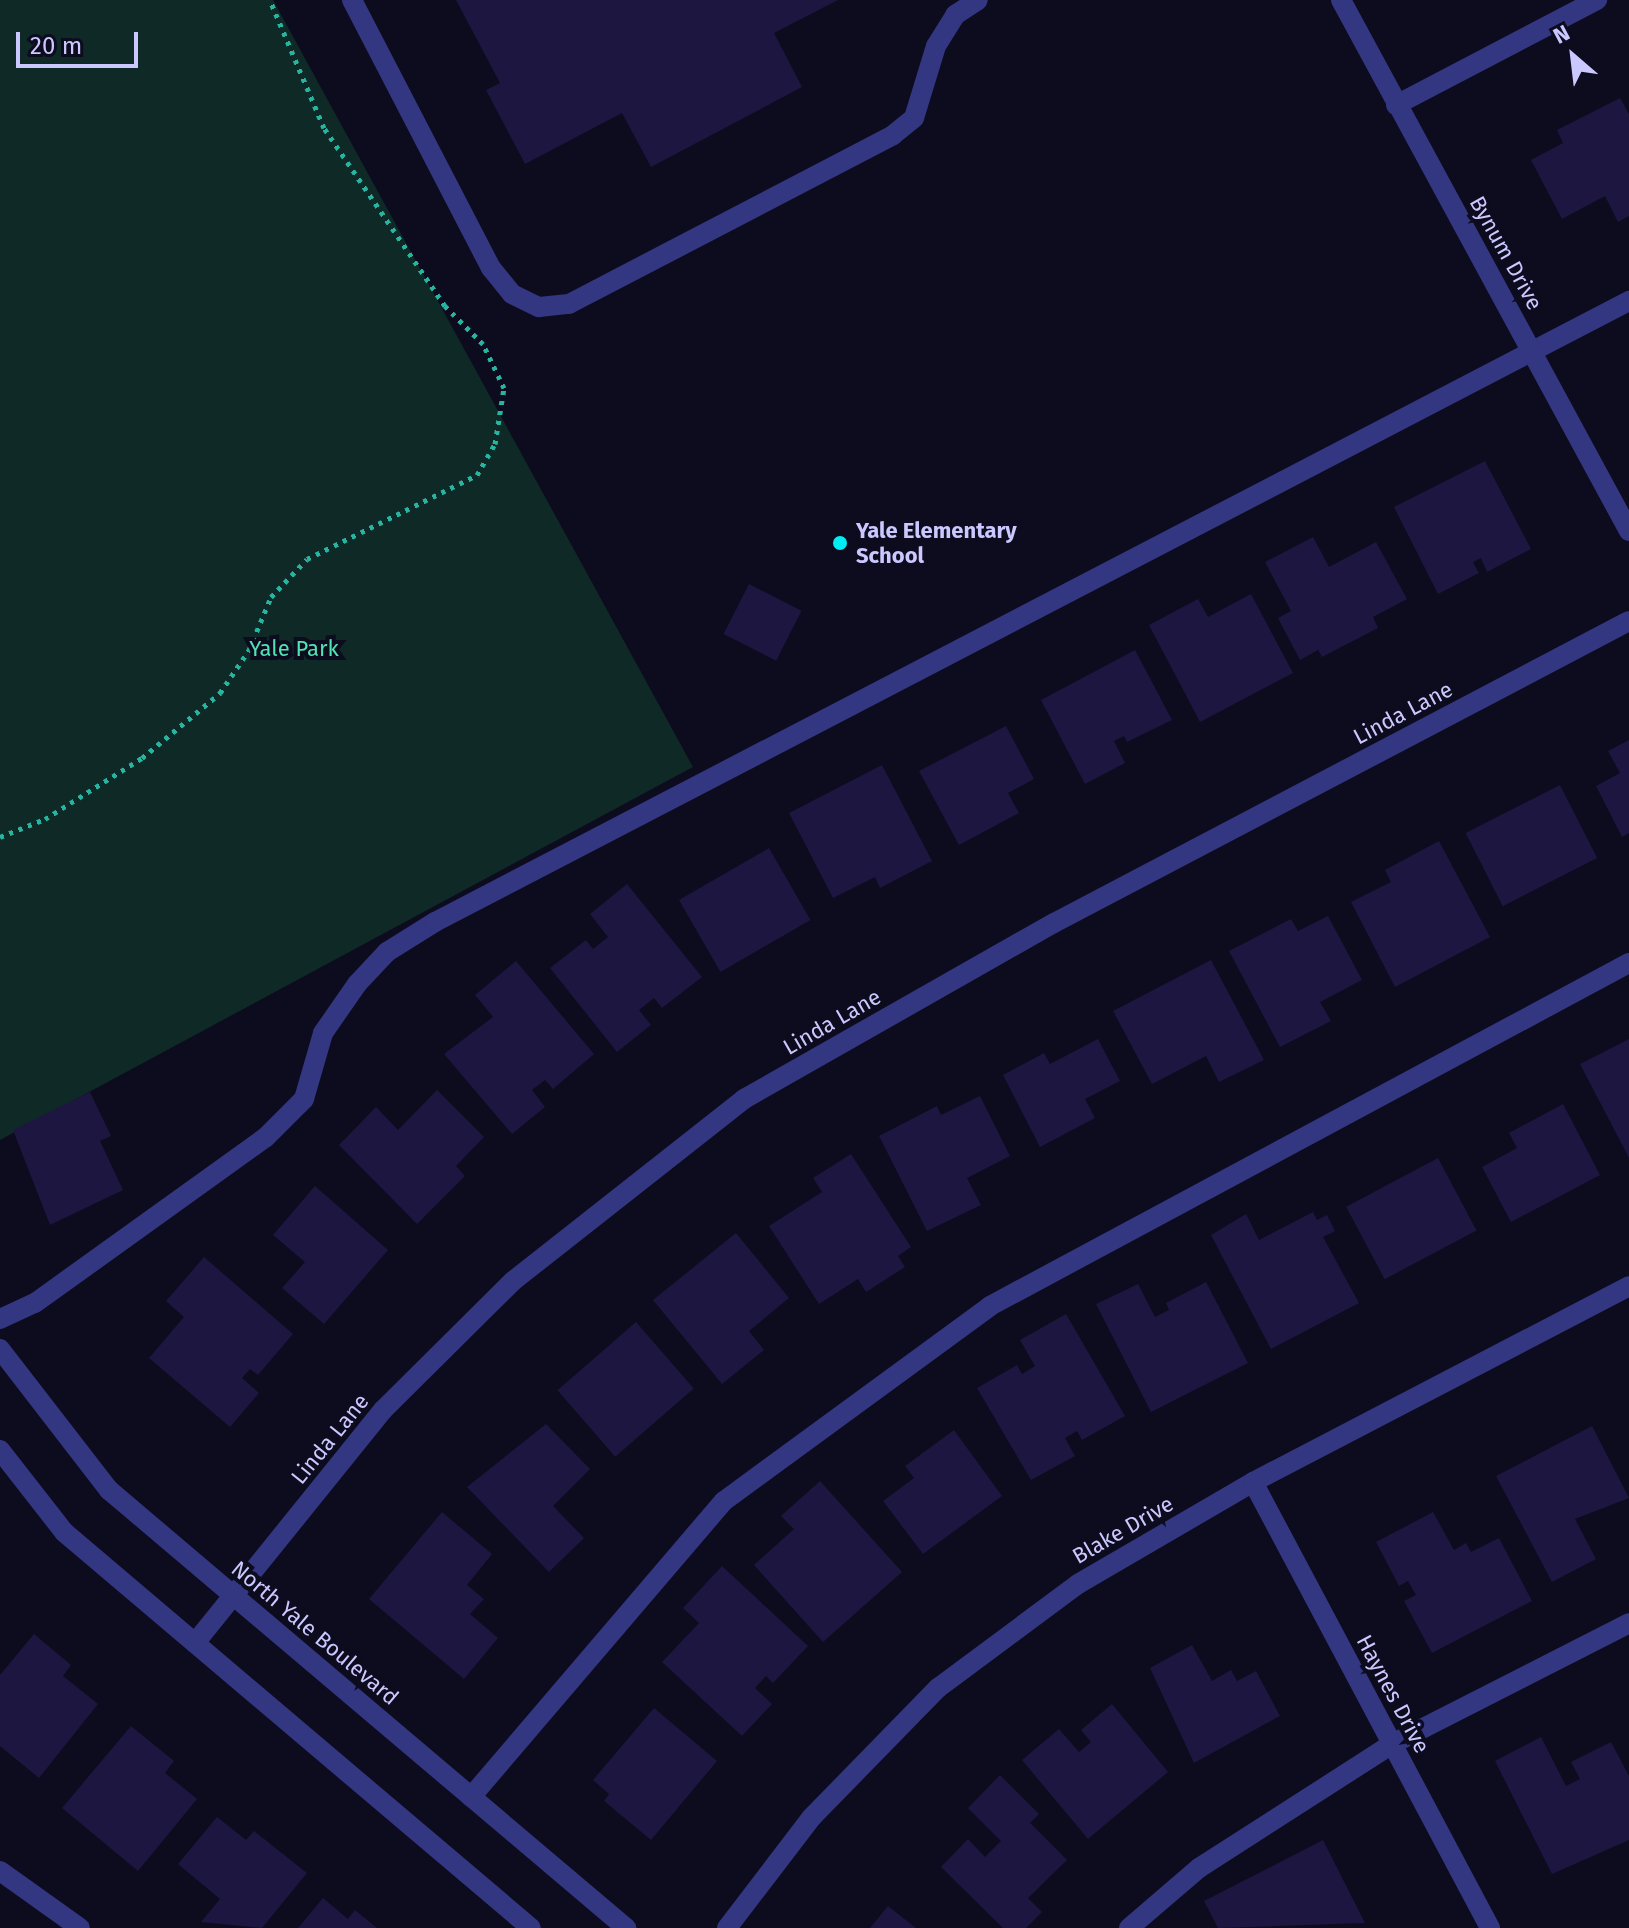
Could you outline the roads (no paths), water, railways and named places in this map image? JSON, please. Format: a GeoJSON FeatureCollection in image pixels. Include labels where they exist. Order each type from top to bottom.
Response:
{"type":"FeatureCollection","features":[{"type":"Feature","properties":{"kind":"street"},"geometry":{"type":"LineString","coordinates":[[352,0],[491,268],[512,294],[539,307],[569,304],[893,135],[914,118],[949,25],[978,0]]}},
{"type":"Feature","properties":{"kind":"street","name":"Bynum Drive"},"geometry":{"type":"LineString","coordinates":[[1341,0],[1629,531]]}},
{"type":"Feature","properties":{"kind":"street"},"geometry":{"type":"LineString","coordinates":[[1396,105],[1597,0]]}},
{"type":"Feature","properties":{"kind":"street"},"geometry":{"type":"LineString","coordinates":[[0,1319],[35,1303],[265,1138],[304,1099],[323,1033],[387,952],[1531,346],[1629,301]]}},
{"type":"Feature","properties":{"kind":"street","name":"Linda Lane"},"geometry":{"type":"LineString","coordinates":[[195,1643],[383,1410],[513,1281],[744,1099],[1054,923],[1629,621]]}},
{"type":"Feature","properties":{"kind":"street"},"geometry":{"type":"LineString","coordinates":[[471,1797],[724,1501],[990,1306],[1629,963]]}},
{"type":"Feature","properties":{"kind":"street","name":"Blake Drive"},"geometry":{"type":"LineString","coordinates":[[727,1928],[811,1818],[938,1688],[1078,1584],[1253,1482],[1629,1286]]}},
{"type":"Feature","properties":{"kind":"street","name":"North Yale Boulevard"},"geometry":{"type":"LineString","coordinates":[[0,1349],[109,1490],[626,1928]]}},
{"type":"Feature","properties":{"kind":"street"},"geometry":{"type":"LineString","coordinates":[[0,1450],[64,1532],[531,1928]]}},
{"type":"Feature","properties":{"kind":"street","name":"Haynes Drive"},"geometry":{"type":"LineString","coordinates":[[1253,1482],[1490,1928]]}},
{"type":"Feature","properties":{"kind":"street"},"geometry":{"type":"LineString","coordinates":[[1129,1928],[1199,1868],[1392,1744],[1629,1623]]}},
{"type":"Feature","properties":{"kind":"street"},"geometry":{"type":"LineString","coordinates":[[0,1871],[80,1928]]}},
{"type":"Feature","properties":{"kind":"place","name":"Yale Elementary School"},"geometry":{"type":"Point","coordinates":[840,543]}},
{"type":"Feature","properties":{"kind":"park label","name":"Yale Park"},"geometry":{"type":"Point","coordinates":[294,649]}}]}
